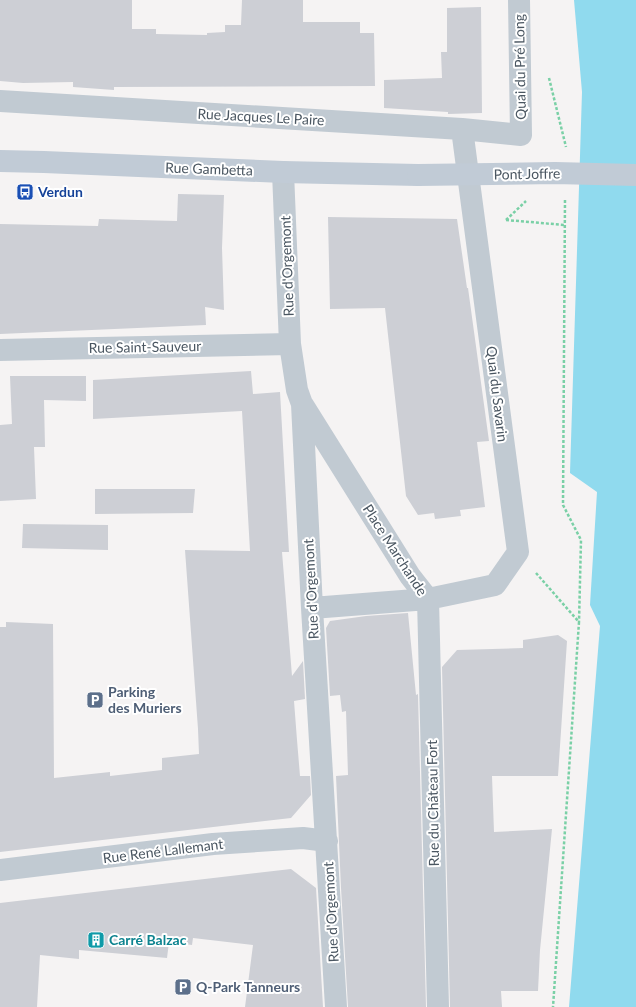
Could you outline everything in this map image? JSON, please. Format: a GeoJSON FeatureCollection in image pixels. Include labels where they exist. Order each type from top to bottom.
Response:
{"type":"FeatureCollection","features":[{"type":"Feature","properties":{"kind":"main road","name":"Rue Gambetta"},"geometry":{"type":"LineString","coordinates":[[0,161],[283,172],[418,175]]}},
{"type":"Feature","properties":{"kind":"main road","name":"Pont Joffre"},"geometry":{"type":"LineString","coordinates":[[418,175],[555,173],[636,175]]}},
{"type":"Feature","properties":{"kind":"street","name":"Quai du Pré Long"},"geometry":{"type":"LineString","coordinates":[[519,0],[521,135]]}},
{"type":"Feature","properties":{"kind":"street","name":"Rue Jacques Le Paire"},"geometry":{"type":"LineString","coordinates":[[0,101],[462,129],[521,135]]}},
{"type":"Feature","properties":{"kind":"street","name":"Quai du Savarin"},"geometry":{"type":"LineString","coordinates":[[462,129],[518,552]]}},
{"type":"Feature","properties":{"kind":"street","name":"Rue d'Orgemont"},"geometry":{"type":"LineString","coordinates":[[283,172],[290,344],[297,390],[302,404],[312,608],[336,1007]]}},
{"type":"Feature","properties":{"kind":"street","name":"Rue Saint-Sauveur"},"geometry":{"type":"LineString","coordinates":[[0,350],[290,344]]}},
{"type":"Feature","properties":{"kind":"street","name":"Place Marchande"},"geometry":{"type":"LineString","coordinates":[[302,404],[410,576],[428,599]]}},
{"type":"Feature","properties":{"kind":"street"},"geometry":{"type":"LineString","coordinates":[[428,599],[495,585],[518,552]]}},
{"type":"Feature","properties":{"kind":"street","name":"Place Marchande"},"geometry":{"type":"LineString","coordinates":[[312,608],[428,599]]}},
{"type":"Feature","properties":{"kind":"street","name":"Rue du Château Fort"},"geometry":{"type":"LineString","coordinates":[[428,599],[438,1007]]}},
{"type":"Feature","properties":{"kind":"street","name":"Rue René Lallemant"},"geometry":{"type":"LineString","coordinates":[[0,870],[213,844],[304,838],[327,841]]}},
{"type":"Feature","properties":{"kind":"path"},"geometry":{"type":"LineString","coordinates":[[548,77],[566,146],[566,154]]}},
{"type":"Feature","properties":{"kind":"path"},"geometry":{"type":"LineString","coordinates":[[553,1007],[579,622],[581,540],[563,505],[565,193]]}},
{"type":"Feature","properties":{"kind":"path"},"geometry":{"type":"LineString","coordinates":[[474,217],[565,225]]}},
{"type":"Feature","properties":{"kind":"path"},"geometry":{"type":"LineString","coordinates":[[518,552],[579,622]]}},
{"type":"Feature","properties":{"kind":"water"},"geometry":{"type":"Polygon","coordinates":[[[574,0],[636,0],[636,1007],[569,1007],[600,626],[590,605],[597,492],[570,473],[582,92],[574,0]]]}},
{"type":"Feature","properties":{"kind":"building"},"geometry":{"type":"Polygon","coordinates":[[[0,0],[132,0],[132,29],[156,29],[156,34],[207,35],[207,33],[225,32],[225,25],[241,25],[242,0],[303,0],[303,22],[360,22],[360,33],[374,33],[375,86],[114,87],[114,90],[73,87],[73,82],[23,83],[0,81],[0,0]]]}},
{"type":"Feature","properties":{"kind":"building"},"geometry":{"type":"Polygon","coordinates":[[[481,7],[482,113],[448,114],[448,112],[384,108],[384,80],[442,78],[441,52],[447,52],[447,8],[481,7]]]}},
{"type":"Feature","properties":{"kind":"building"},"geometry":{"type":"Polygon","coordinates":[[[178,194],[224,195],[222,248],[224,310],[205,307],[206,325],[0,334],[0,224],[98,226],[99,219],[177,221],[178,194]]]}},
{"type":"Feature","properties":{"kind":"building"},"geometry":{"type":"Polygon","coordinates":[[[328,217],[457,219],[489,441],[477,442],[485,507],[460,510],[461,516],[435,519],[434,513],[418,515],[406,496],[385,308],[330,309],[328,217]]]}},
{"type":"Feature","properties":{"kind":"building"},"geometry":{"type":"Polygon","coordinates":[[[251,371],[253,394],[280,392],[289,552],[282,552],[292,676],[303,661],[305,699],[294,701],[300,776],[310,776],[311,795],[291,818],[0,852],[0,627],[6,627],[6,622],[53,624],[54,778],[110,772],[110,776],[162,770],[162,758],[199,754],[185,550],[250,551],[242,411],[93,419],[93,380],[251,371]]]}},
{"type":"Feature","properties":{"kind":"building"},"geometry":{"type":"Polygon","coordinates":[[[10,376],[86,376],[86,401],[44,400],[45,447],[34,447],[36,499],[0,501],[0,425],[12,424],[10,376]]]}},
{"type":"Feature","properties":{"kind":"building"},"geometry":{"type":"Polygon","coordinates":[[[95,489],[195,489],[193,513],[95,514],[95,489]]]}},
{"type":"Feature","properties":{"kind":"building"},"geometry":{"type":"Polygon","coordinates":[[[23,524],[108,525],[108,550],[22,548],[23,524]]]}},
{"type":"Feature","properties":{"kind":"building"},"geometry":{"type":"Polygon","coordinates":[[[408,613],[416,695],[418,694],[426,1007],[348,1007],[336,776],[348,775],[346,711],[342,712],[340,695],[330,696],[326,628],[330,621],[366,616],[408,613]]]}},
{"type":"Feature","properties":{"kind":"building"},"geometry":{"type":"Polygon","coordinates":[[[558,635],[567,641],[558,776],[492,776],[494,832],[552,829],[540,950],[538,991],[501,991],[502,1007],[450,1007],[442,667],[457,650],[523,648],[523,640],[558,635]]]}},
{"type":"Feature","properties":{"kind":"building","name":"Carré Balzac"},"geometry":{"type":"Polygon","coordinates":[[[291,869],[316,888],[323,1007],[245,1007],[253,945],[193,938],[192,945],[169,942],[167,958],[79,950],[79,959],[40,955],[37,1007],[0,1007],[0,903],[291,869]]]}},
{"type":"Feature","properties":{"kind":"place","name":"Verdun"},"geometry":{"type":"Point","coordinates":[25,192]}},
{"type":"Feature","properties":{"kind":"place","name":"Parking des Muriers"},"geometry":{"type":"Point","coordinates":[95,700]}},
{"type":"Feature","properties":{"kind":"place","name":"Carré Balzac"},"geometry":{"type":"Point","coordinates":[96,940]}},
{"type":"Feature","properties":{"kind":"place","name":"Q-Park Tanneurs"},"geometry":{"type":"Point","coordinates":[183,987]}}]}
